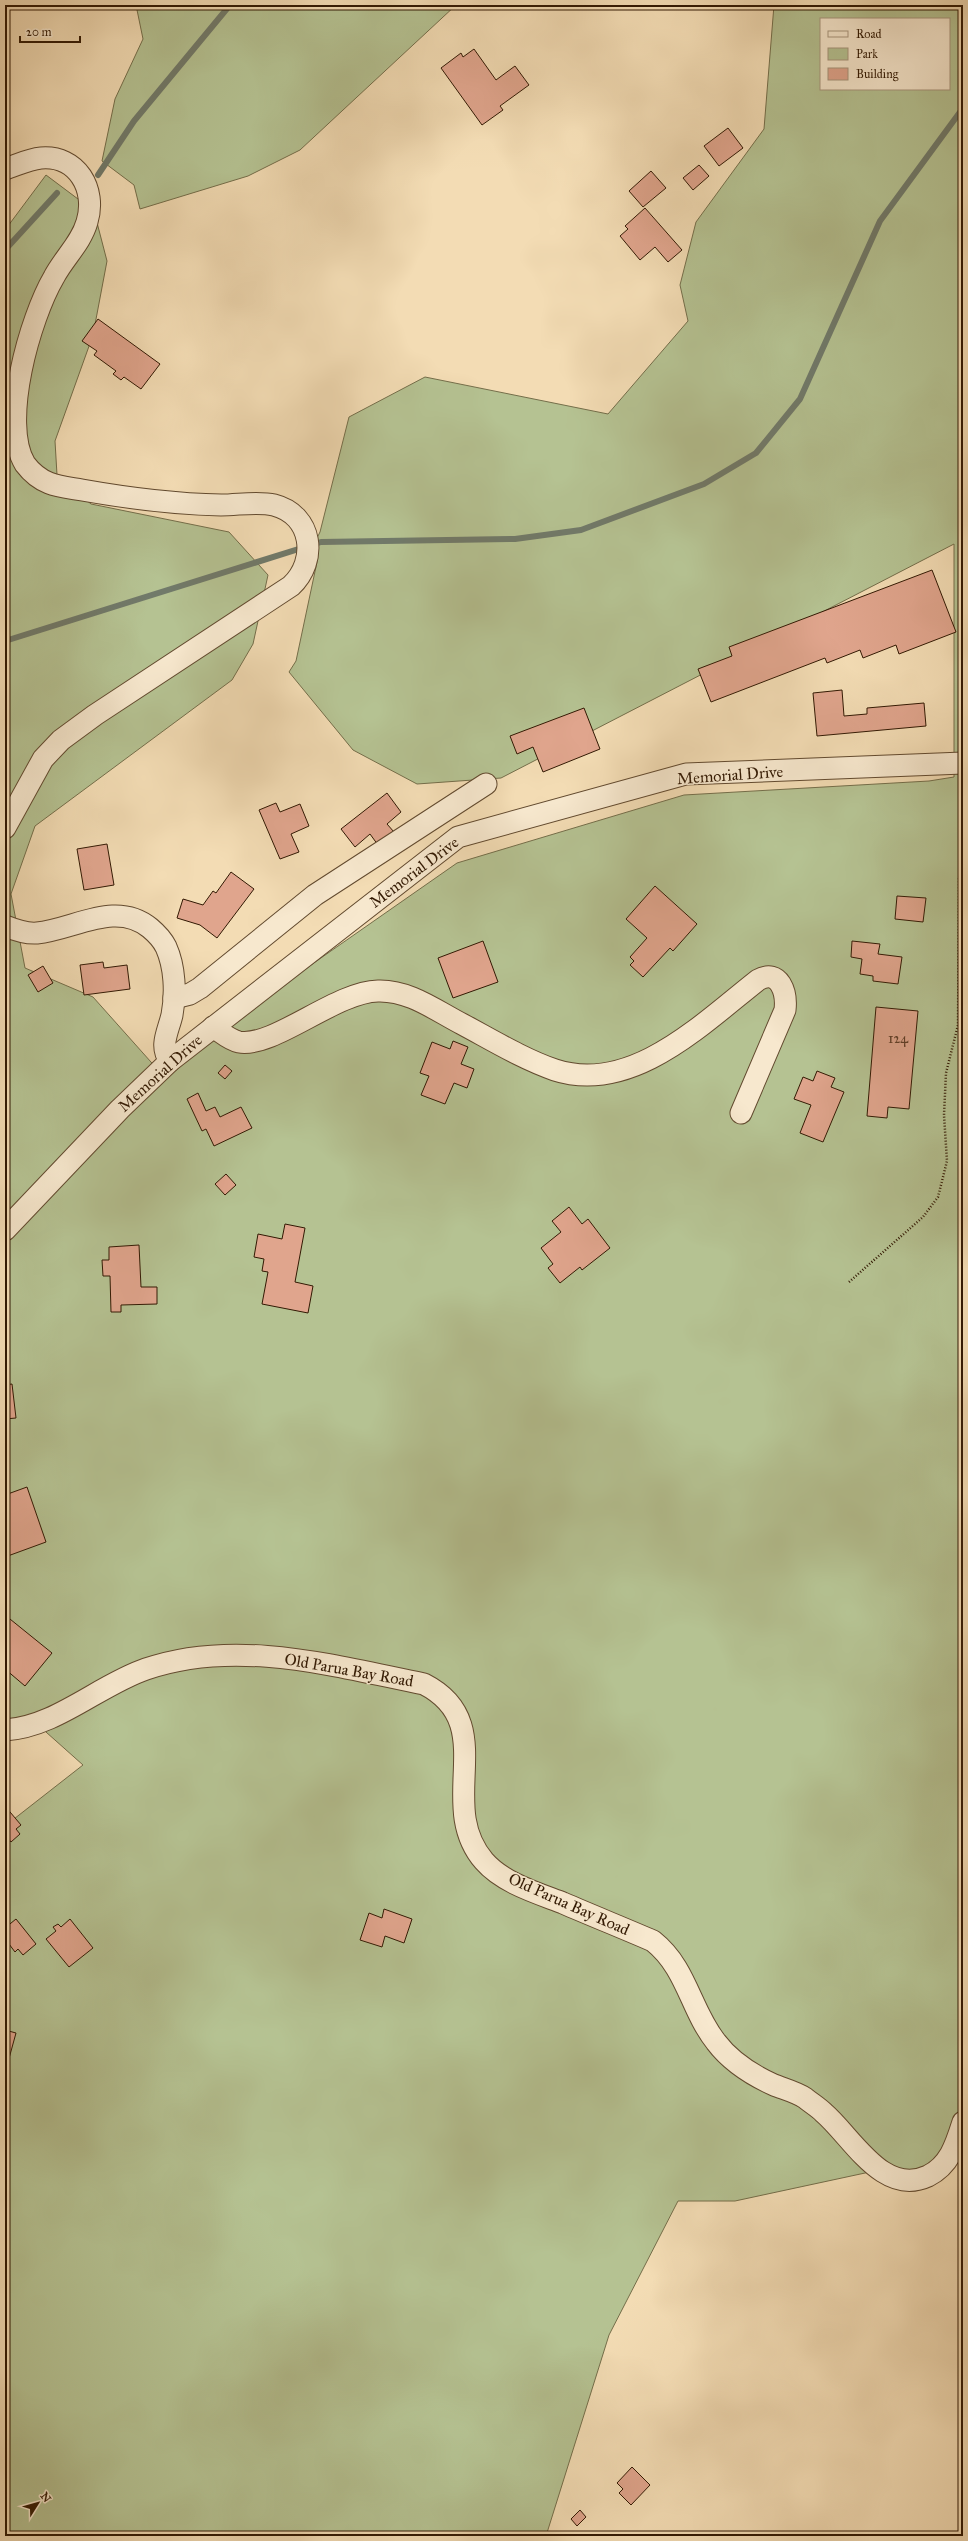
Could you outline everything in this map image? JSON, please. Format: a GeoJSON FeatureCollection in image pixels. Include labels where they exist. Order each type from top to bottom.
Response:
{"type":"FeatureCollection","features":[{"type":"Feature","properties":{"kind":"street"},"geometry":{"type":"LineString","coordinates":[[5,169],[33,159],[52,158],[64,161],[82,177],[89,198],[88,215],[83,233],[54,276],[27,337],[12,414],[13,434],[24,462],[39,478],[49,483],[98,493],[193,504],[275,505],[289,512],[304,527],[308,550],[302,572],[291,586],[95,715],[61,740],[40,764],[5,828]]}},
{"type":"Feature","properties":{"kind":"street","name":"Memorial Drive"},"geometry":{"type":"LineString","coordinates":[[5,1230],[120,1109],[170,1061],[458,837],[686,774],[963,763]]}},
{"type":"Feature","properties":{"kind":"street"},"geometry":{"type":"LineString","coordinates":[[174,998],[190,994],[200,988],[315,895],[486,784]]}},
{"type":"Feature","properties":{"kind":"street"},"geometry":{"type":"LineString","coordinates":[[5,926],[25,932],[36,933],[108,916],[134,918],[156,933],[164,944],[171,961],[174,998],[164,1047],[165,1054],[170,1061]]}},
{"type":"Feature","properties":{"kind":"street"},"geometry":{"type":"LineString","coordinates":[[213,1027],[233,1040],[251,1042],[269,1036],[353,996],[376,991],[390,991],[420,1001],[541,1064],[571,1074],[601,1075],[638,1063],[665,1050],[758,980],[769,976],[778,980],[783,987],[786,999],[785,1010],[741,1113]]}},
{"type":"Feature","properties":{"kind":"street","name":"Old Parua Bay Road"},"geometry":{"type":"LineString","coordinates":[[5,1730],[22,1727],[53,1716],[120,1679],[177,1660],[203,1656],[230,1655],[300,1660],[424,1684],[437,1690],[449,1701],[458,1715],[464,1733],[464,1821],[476,1850],[495,1871],[522,1886],[652,1941],[662,1948],[679,1969],[704,2023],[716,2042],[731,2058],[748,2072],[801,2096],[824,2113],[868,2160],[892,2177],[920,2179],[944,2165],[956,2144],[963,2122]]}},
{"type":"Feature","properties":{"kind":"path"},"geometry":{"type":"LineString","coordinates":[[849,1282],[922,1217],[938,1197],[947,1161],[944,1115],[946,1073],[958,1024],[959,878],[963,869]]}},
{"type":"Feature","properties":{"kind":"green space"},"geometry":{"type":"Polygon","coordinates":[[[136,5],[456,5],[300,150],[248,176],[140,209],[134,185],[102,161],[115,99],[143,39],[136,5]]]}},
{"type":"Feature","properties":{"kind":"green space"},"geometry":{"type":"Polygon","coordinates":[[[774,5],[963,5],[963,2119],[936,2159],[896,2186],[879,2170],[735,2201],[678,2201],[609,2335],[546,2536],[5,2536],[5,1826],[83,1765],[37,1724],[5,1723],[5,230],[46,175],[94,211],[107,261],[93,335],[55,441],[57,475],[91,504],[229,532],[268,575],[253,644],[232,680],[35,826],[11,894],[25,968],[93,997],[159,1071],[457,863],[684,795],[929,781],[954,777],[954,544],[501,778],[417,784],[353,750],[289,672],[296,661],[317,562],[317,538],[320,532],[349,417],[425,377],[608,414],[688,321],[680,285],[696,222],[764,129],[774,5]]]}},
{"type":"Feature","properties":{"kind":"building"},"geometry":{"type":"Polygon","coordinates":[[[474,49],[496,80],[515,66],[529,85],[500,106],[503,110],[482,125],[441,68],[461,53],[463,57],[474,49]]]}},
{"type":"Feature","properties":{"kind":"building"},"geometry":{"type":"Polygon","coordinates":[[[728,128],[743,148],[719,166],[704,146],[728,128]]]}},
{"type":"Feature","properties":{"kind":"building"},"geometry":{"type":"Polygon","coordinates":[[[699,165],[709,176],[693,190],[683,178],[699,165]]]}},
{"type":"Feature","properties":{"kind":"building"},"geometry":{"type":"Polygon","coordinates":[[[651,171],[666,188],[643,207],[629,191],[651,171]]]}},
{"type":"Feature","properties":{"kind":"building"},"geometry":{"type":"Polygon","coordinates":[[[645,208],[682,250],[668,262],[655,247],[640,260],[620,236],[628,229],[625,226],[645,208]]]}},
{"type":"Feature","properties":{"kind":"building"},"geometry":{"type":"Polygon","coordinates":[[[98,319],[160,364],[141,389],[124,377],[121,380],[113,374],[116,371],[94,355],[97,351],[82,341],[98,319]]]}},
{"type":"Feature","properties":{"kind":"building"},"geometry":{"type":"Polygon","coordinates":[[[932,570],[956,632],[899,654],[896,645],[863,658],[860,650],[827,663],[825,658],[711,702],[698,669],[732,656],[729,647],[932,570]]]}},
{"type":"Feature","properties":{"kind":"building"},"geometry":{"type":"Polygon","coordinates":[[[842,690],[844,716],[867,714],[867,708],[924,703],[926,726],[817,736],[813,693],[842,690]]]}},
{"type":"Feature","properties":{"kind":"building"},"geometry":{"type":"Polygon","coordinates":[[[584,708],[600,749],[543,772],[533,747],[517,754],[510,736],[584,708]]]}},
{"type":"Feature","properties":{"kind":"building"},"geometry":{"type":"Polygon","coordinates":[[[387,793],[401,812],[387,824],[394,832],[378,845],[370,834],[355,847],[341,829],[387,793]]]}},
{"type":"Feature","properties":{"kind":"building"},"geometry":{"type":"Polygon","coordinates":[[[276,803],[280,812],[300,804],[309,826],[291,834],[299,852],[280,859],[259,810],[276,803]]]}},
{"type":"Feature","properties":{"kind":"building"},"geometry":{"type":"Polygon","coordinates":[[[107,844],[114,885],[84,890],[77,849],[107,844]]]}},
{"type":"Feature","properties":{"kind":"building"},"geometry":{"type":"Polygon","coordinates":[[[231,872],[254,889],[217,938],[200,925],[177,918],[183,899],[203,905],[213,891],[216,893],[231,872]]]}},
{"type":"Feature","properties":{"kind":"building"},"geometry":{"type":"Polygon","coordinates":[[[655,886],[697,924],[673,951],[670,948],[643,977],[630,965],[634,961],[630,957],[647,938],[626,919],[655,886]]]}},
{"type":"Feature","properties":{"kind":"building"},"geometry":{"type":"Polygon","coordinates":[[[897,896],[926,898],[923,922],[895,919],[897,896]]]}},
{"type":"Feature","properties":{"kind":"building"},"geometry":{"type":"Polygon","coordinates":[[[483,941],[498,982],[453,998],[438,958],[483,941]]]}},
{"type":"Feature","properties":{"kind":"building"},"geometry":{"type":"Polygon","coordinates":[[[852,941],[880,944],[878,954],[902,957],[898,984],[873,981],[873,976],[860,974],[862,959],[851,957],[852,941]]]}},
{"type":"Feature","properties":{"kind":"building"},"geometry":{"type":"Polygon","coordinates":[[[103,962],[104,968],[127,965],[130,989],[84,995],[80,965],[103,962]]]}},
{"type":"Feature","properties":{"kind":"building"},"geometry":{"type":"Polygon","coordinates":[[[43,966],[53,983],[38,992],[28,975],[43,966]]]}},
{"type":"Feature","properties":{"kind":"building"},"geometry":{"type":"Polygon","coordinates":[[[876,1007],[918,1011],[909,1109],[888,1107],[887,1118],[867,1116],[876,1007]]]}},
{"type":"Feature","properties":{"kind":"building"},"geometry":{"type":"Polygon","coordinates":[[[453,1041],[468,1047],[461,1064],[474,1069],[467,1088],[454,1083],[445,1104],[421,1095],[429,1076],[420,1073],[432,1042],[450,1049],[453,1041]]]}},
{"type":"Feature","properties":{"kind":"building"},"geometry":{"type":"Polygon","coordinates":[[[225,1065],[232,1071],[225,1079],[218,1073],[225,1065]]]}},
{"type":"Feature","properties":{"kind":"building"},"geometry":{"type":"Polygon","coordinates":[[[817,1071],[835,1078],[831,1087],[844,1092],[823,1142],[800,1133],[811,1105],[794,1099],[803,1077],[813,1081],[817,1071]]]}},
{"type":"Feature","properties":{"kind":"building"},"geometry":{"type":"Polygon","coordinates":[[[198,1093],[206,1111],[215,1107],[220,1117],[241,1107],[252,1128],[214,1146],[206,1129],[202,1131],[187,1099],[198,1093]]]}},
{"type":"Feature","properties":{"kind":"building"},"geometry":{"type":"Polygon","coordinates":[[[226,1174],[236,1185],[225,1195],[215,1184],[226,1174]]]}},
{"type":"Feature","properties":{"kind":"building"},"geometry":{"type":"Polygon","coordinates":[[[569,1207],[582,1224],[588,1219],[610,1248],[582,1270],[580,1267],[560,1283],[548,1268],[553,1264],[541,1248],[561,1232],[552,1221],[569,1207]]]}},
{"type":"Feature","properties":{"kind":"building"},"geometry":{"type":"Polygon","coordinates":[[[285,1224],[305,1228],[295,1282],[313,1286],[308,1313],[262,1304],[268,1272],[262,1271],[264,1259],[254,1257],[258,1234],[282,1239],[285,1224]]]}},
{"type":"Feature","properties":{"kind":"building"},"geometry":{"type":"Polygon","coordinates":[[[139,1245],[141,1287],[157,1287],[157,1304],[121,1305],[121,1312],[111,1312],[110,1276],[103,1276],[102,1260],[109,1260],[109,1247],[139,1245]]]}},
{"type":"Feature","properties":{"kind":"building"},"geometry":{"type":"Polygon","coordinates":[[[12,1384],[16,1418],[5,1419],[5,1385],[12,1384]]]}},
{"type":"Feature","properties":{"kind":"building"},"geometry":{"type":"Polygon","coordinates":[[[27,1487],[46,1542],[5,1557],[5,1495],[27,1487]]]}},
{"type":"Feature","properties":{"kind":"building"},"geometry":{"type":"Polygon","coordinates":[[[5,1615],[52,1653],[25,1686],[5,1669],[5,1615]]]}},
{"type":"Feature","properties":{"kind":"building"},"geometry":{"type":"Polygon","coordinates":[[[5,1806],[21,1825],[16,1829],[20,1834],[11,1842],[7,1837],[5,1838],[5,1806]]]}},
{"type":"Feature","properties":{"kind":"building"},"geometry":{"type":"Polygon","coordinates":[[[384,1909],[412,1919],[404,1943],[385,1936],[382,1947],[360,1940],[369,1913],[382,1918],[384,1909]]]}},
{"type":"Feature","properties":{"kind":"building"},"geometry":{"type":"Polygon","coordinates":[[[16,1919],[36,1944],[23,1955],[18,1949],[15,1952],[6,1940],[9,1938],[5,1928],[16,1919]]]}},
{"type":"Feature","properties":{"kind":"building"},"geometry":{"type":"Polygon","coordinates":[[[70,1919],[93,1948],[69,1967],[46,1939],[56,1931],[53,1927],[58,1924],[61,1927],[70,1919]]]}},
{"type":"Feature","properties":{"kind":"building"},"geometry":{"type":"Polygon","coordinates":[[[5,2030],[16,2033],[5,2073],[5,2030]]]}},
{"type":"Feature","properties":{"kind":"building"},"geometry":{"type":"Polygon","coordinates":[[[632,2467],[650,2485],[631,2505],[619,2493],[623,2489],[617,2483],[632,2467]]]}},
{"type":"Feature","properties":{"kind":"building"},"geometry":{"type":"Polygon","coordinates":[[[580,2510],[586,2517],[577,2526],[571,2519],[580,2510]]]}},
{"type":"Feature","properties":{"kind":"waterway"},"geometry":{"type":"LineString","coordinates":[[98,175],[134,121],[230,5]]}},
{"type":"Feature","properties":{"kind":"waterway"},"geometry":{"type":"LineString","coordinates":[[5,641],[321,542],[515,539],[581,530],[704,484],[756,453],[800,399],[880,221],[963,108]]}},
{"type":"Feature","properties":{"kind":"waterway"},"geometry":{"type":"LineString","coordinates":[[5,250],[57,193]]}}]}
